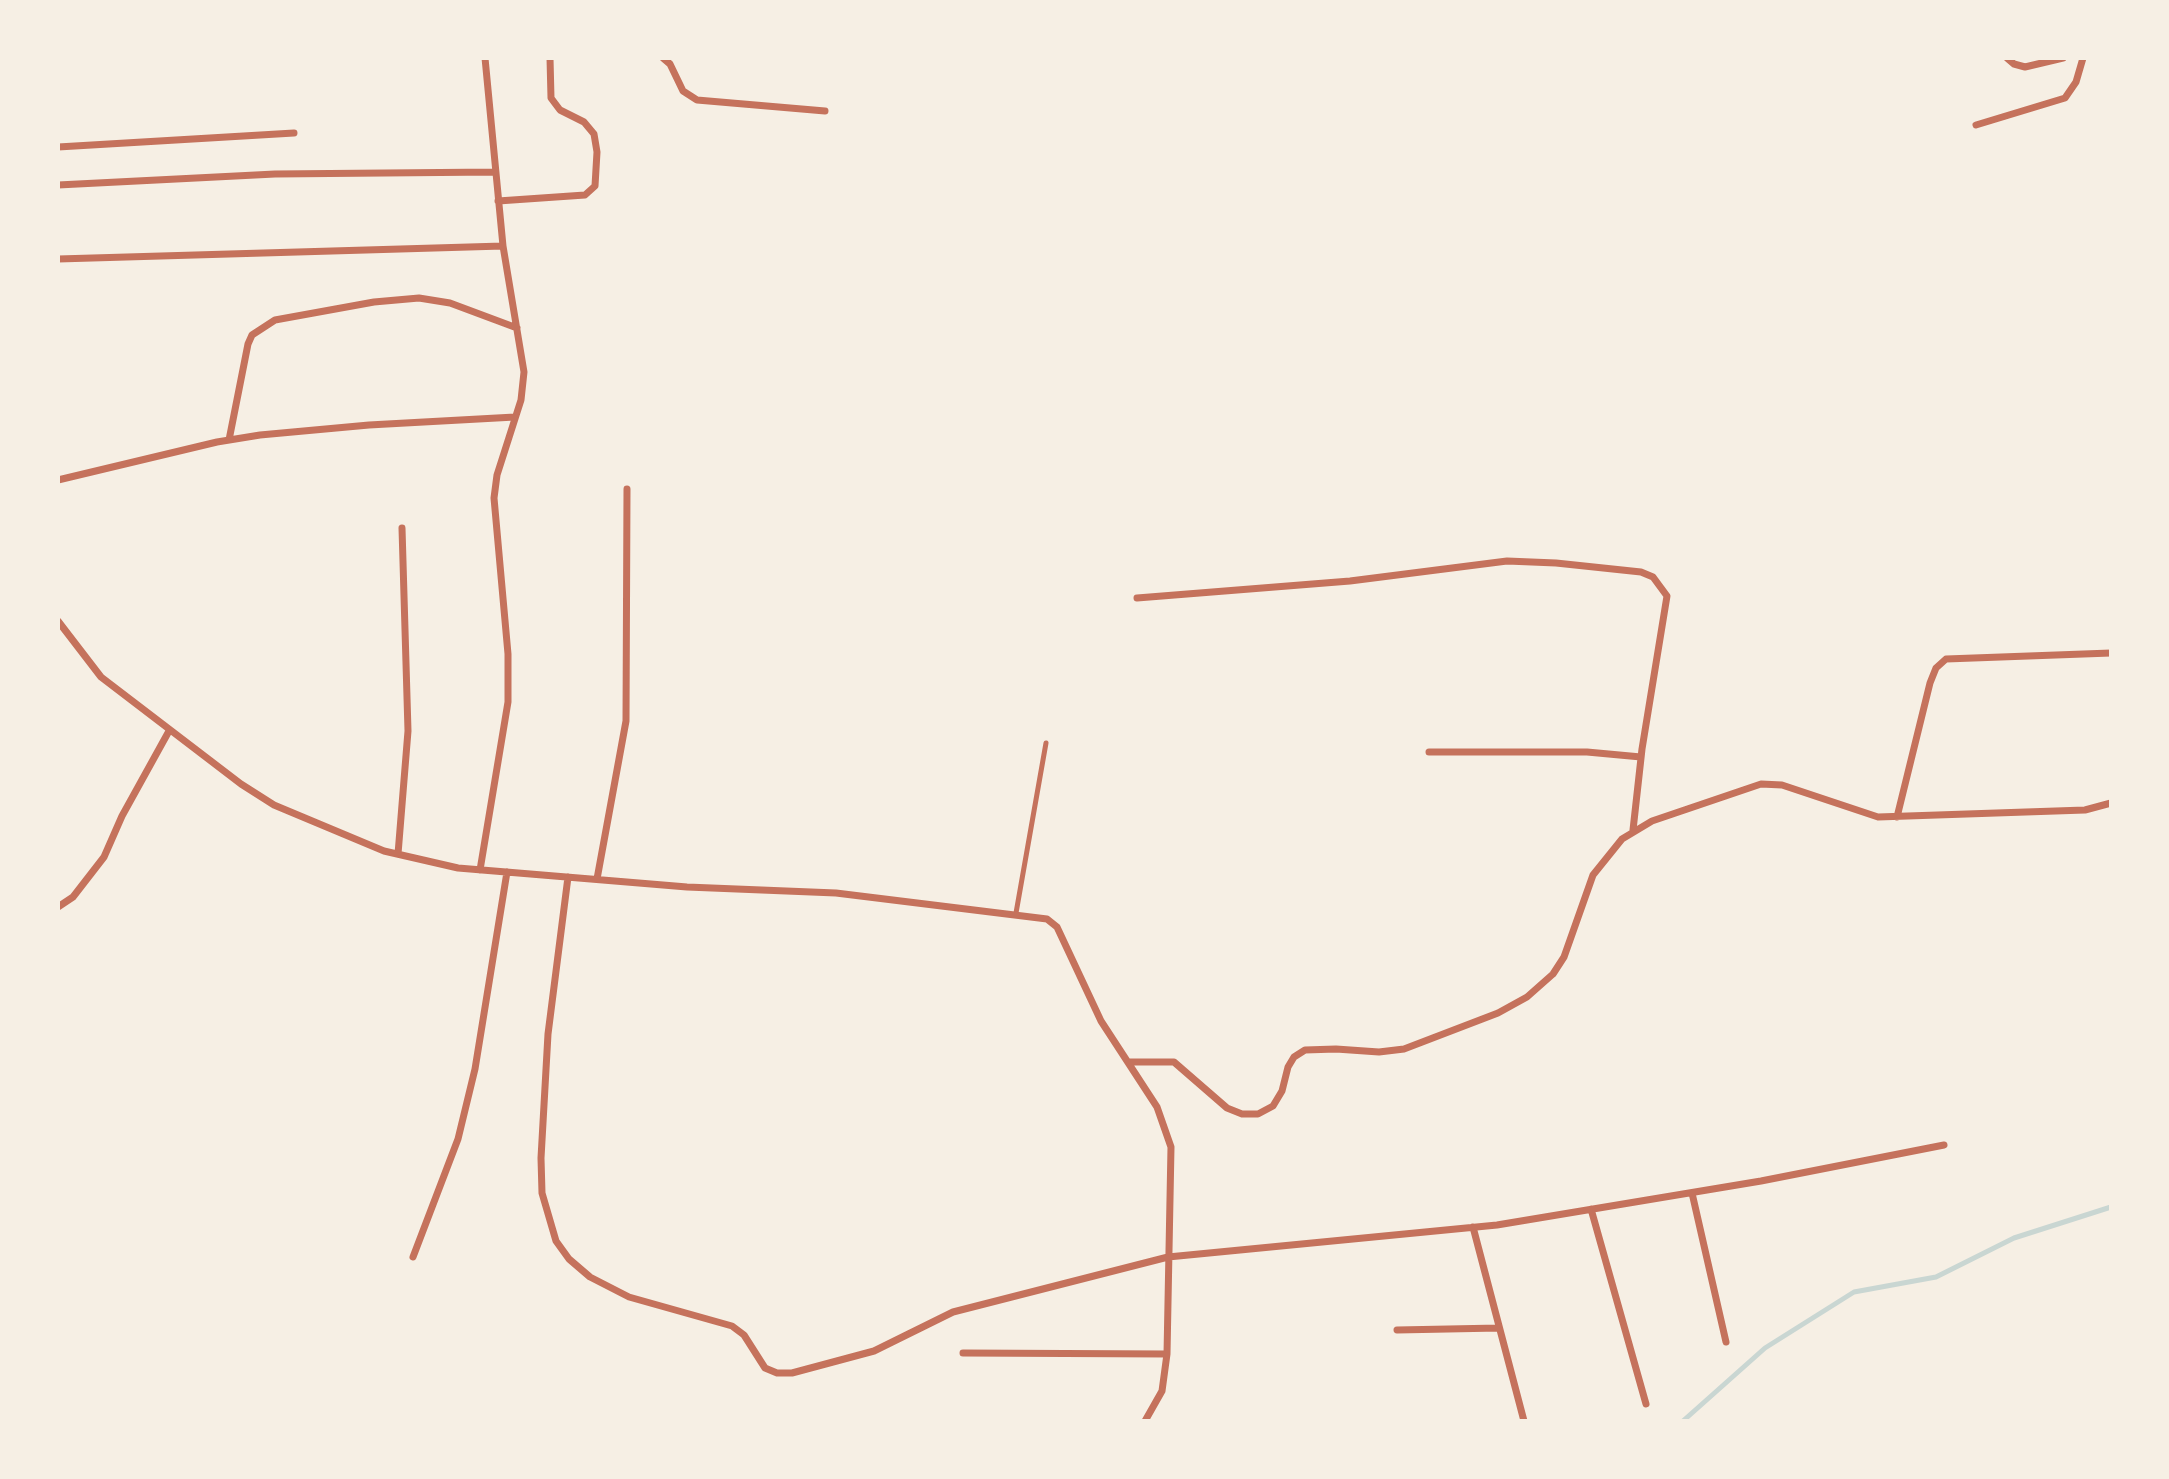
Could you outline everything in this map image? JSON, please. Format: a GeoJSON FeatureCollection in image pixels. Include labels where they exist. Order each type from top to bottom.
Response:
{"type":"FeatureCollection","features":[{"type":"Feature","properties":{"kind":"street"},"geometry":{"type":"LineString","coordinates":[[480,870],[508,702],[508,654],[494,498],[497,475],[515,417],[524,372],[503,246],[485,58]]}},
{"type":"Feature","properties":{"kind":"street"},"geometry":{"type":"LineString","coordinates":[[498,201],[585,195],[595,186],[597,152],[594,134],[584,122],[560,110],[551,98],[550,58]]}},
{"type":"Feature","properties":{"kind":"street"},"geometry":{"type":"LineString","coordinates":[[663,58],[670,64],[683,91],[697,100],[825,111]]}},
{"type":"Feature","properties":{"kind":"street"},"geometry":{"type":"LineString","coordinates":[[2007,58],[2014,64],[2025,67],[2063,58]]}},
{"type":"Feature","properties":{"kind":"street"},"geometry":{"type":"LineString","coordinates":[[1976,125],[2065,98],[2076,82],[2083,58]]}},
{"type":"Feature","properties":{"kind":"street"},"geometry":{"type":"LineString","coordinates":[[58,147],[294,133]]}},
{"type":"Feature","properties":{"kind":"street"},"geometry":{"type":"LineString","coordinates":[[58,185],[275,174],[495,172]]}},
{"type":"Feature","properties":{"kind":"street"},"geometry":{"type":"LineString","coordinates":[[58,259],[503,246]]}},
{"type":"Feature","properties":{"kind":"street"},"geometry":{"type":"LineString","coordinates":[[229,440],[248,344],[252,335],[275,320],[374,302],[419,298],[450,303],[517,328]]}},
{"type":"Feature","properties":{"kind":"street"},"geometry":{"type":"LineString","coordinates":[[58,480],[229,440],[369,425],[515,417]]}},
{"type":"Feature","properties":{"kind":"street"},"geometry":{"type":"LineString","coordinates":[[597,879],[626,721],[627,489]]}},
{"type":"Feature","properties":{"kind":"street"},"geometry":{"type":"LineString","coordinates":[[398,854],[408,731],[402,528]]}},
{"type":"Feature","properties":{"kind":"street"},"geometry":{"type":"LineString","coordinates":[[1137,598],[1350,581],[1507,561],[1641,572],[1653,577],[1667,596],[1641,757],[1633,830]]}},
{"type":"Feature","properties":{"kind":"street"},"geometry":{"type":"LineString","coordinates":[[58,621],[101,677],[169,731],[274,805],[359,842],[398,854],[458,868],[687,887],[836,893],[1016,913],[1047,919],[1057,927],[1101,1021],[1157,1107],[1171,1147],[1167,1354],[1162,1391],[1145,1421]]}},
{"type":"Feature","properties":{"kind":"street"},"geometry":{"type":"LineString","coordinates":[[1897,817],[1930,683],[1936,668],[1946,659],[2111,653]]}},
{"type":"Feature","properties":{"kind":"street"},"geometry":{"type":"LineString","coordinates":[[58,907],[73,897],[104,857],[122,816],[169,731]]}},
{"type":"Feature","properties":{"kind":"street"},"geometry":{"type":"LineString","coordinates":[[1429,752],[1587,752],[1641,757]]}},
{"type":"Feature","properties":{"kind":"street"},"geometry":{"type":"LineString","coordinates":[[1128,1062],[1174,1062],[1227,1108],[1242,1114],[1258,1114],[1273,1106],[1282,1091],[1288,1066],[1294,1057],[1305,1050],[1379,1052],[1404,1049],[1498,1013],[1527,996],[1553,974],[1564,957],[1593,875],[1633,830],[1761,784],[1782,785],[1852,810],[1897,817],[2085,810],[2111,803]]}},
{"type":"Feature","properties":{"kind":"street"},"geometry":{"type":"LineString","coordinates":[[413,1258],[458,1139],[475,1069],[507,872]]}},
{"type":"Feature","properties":{"kind":"street"},"geometry":{"type":"LineString","coordinates":[[568,877],[548,1034],[541,1158],[542,1193],[556,1241],[569,1259],[590,1277],[629,1297],[732,1326],[744,1335],[765,1368],[776,1373],[792,1373],[874,1351],[953,1312],[1168,1257],[1473,1227],[1692,1193],[1944,1144]]}},
{"type":"Feature","properties":{"kind":"street"},"geometry":{"type":"LineString","coordinates":[[1692,1193],[1726,1342]]}},
{"type":"Feature","properties":{"kind":"street"},"geometry":{"type":"LineString","coordinates":[[1591,1209],[1646,1404]]}},
{"type":"Feature","properties":{"kind":"street"},"geometry":{"type":"LineString","coordinates":[[1473,1227],[1524,1421]]}},
{"type":"Feature","properties":{"kind":"street"},"geometry":{"type":"LineString","coordinates":[[1397,1330],[1499,1328]]}},
{"type":"Feature","properties":{"kind":"street"},"geometry":{"type":"LineString","coordinates":[[963,1353],[1167,1354]]}},
{"type":"Feature","properties":{"kind":"lane"},"geometry":{"type":"LineString","coordinates":[[1016,913],[1046,743]]}},
{"type":"Feature","properties":{"kind":"waterway"},"geometry":{"type":"LineString","coordinates":[[1683,1421],[1765,1348],[1854,1292],[1936,1277],[2014,1238],[2111,1207]]}}]}
